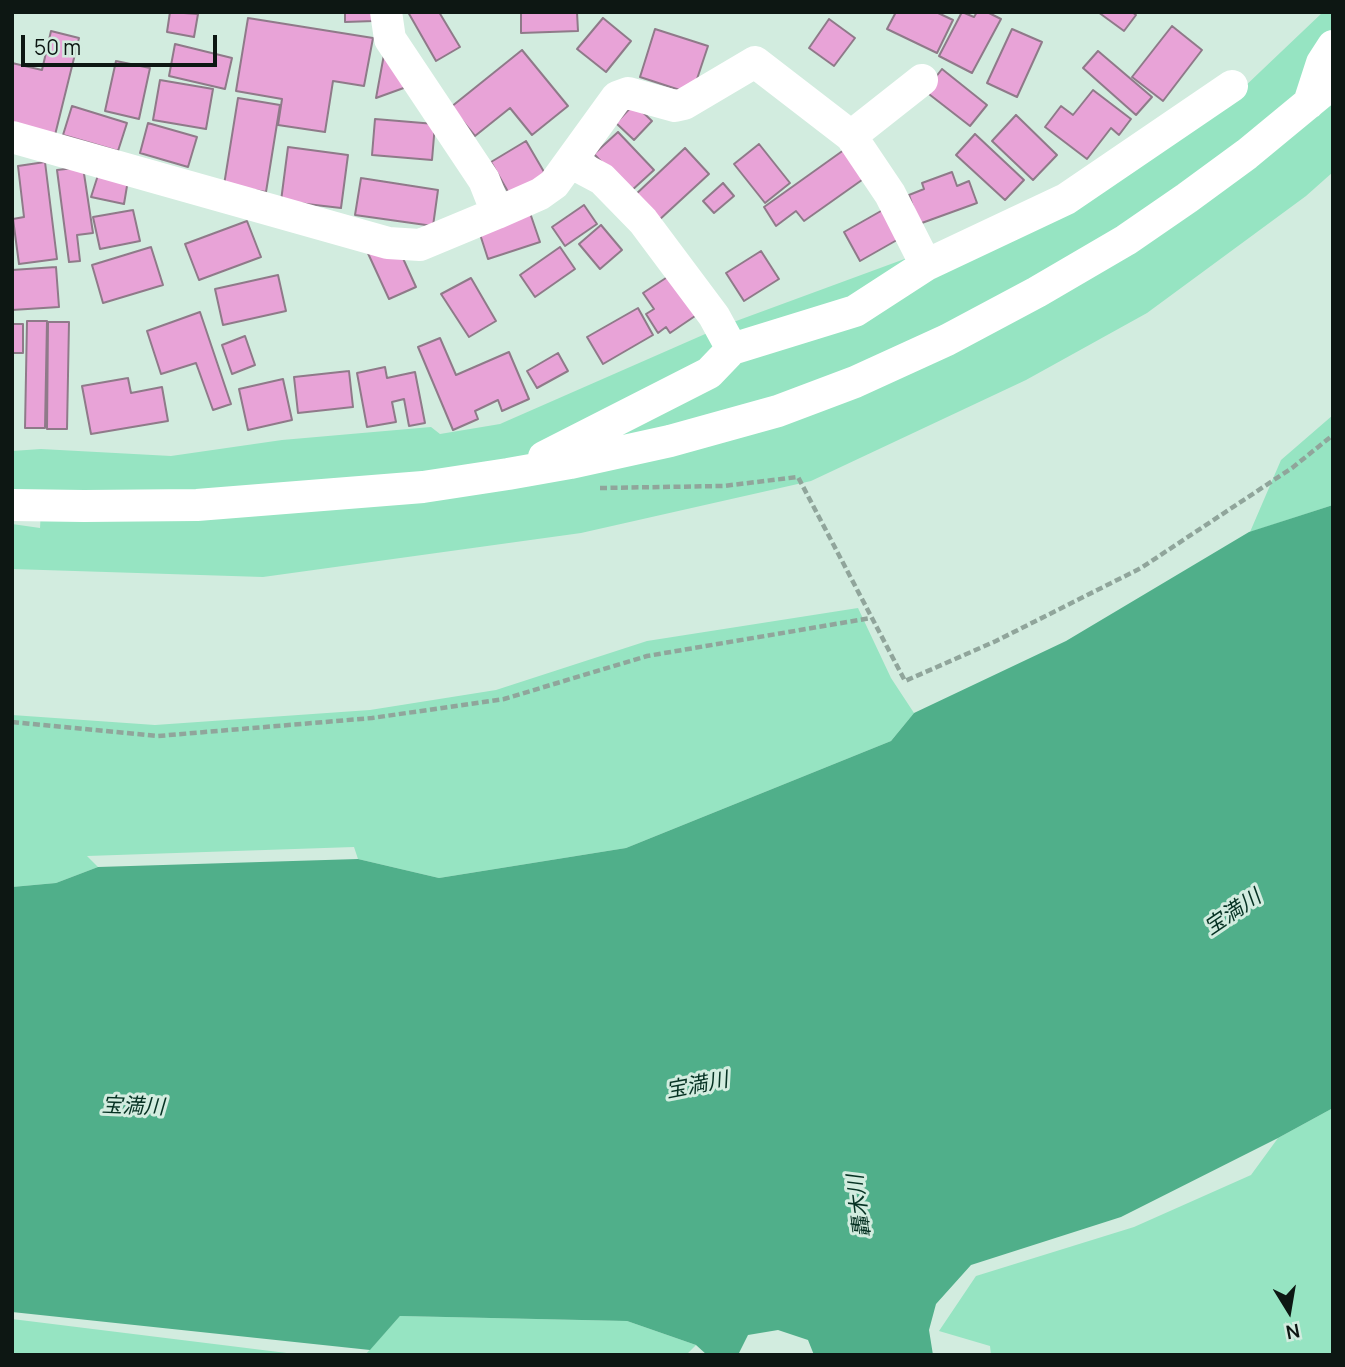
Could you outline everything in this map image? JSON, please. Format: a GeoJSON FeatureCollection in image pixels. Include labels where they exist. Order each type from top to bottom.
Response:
{"type":"FeatureCollection","features":[{"type":"Feature","properties":{"kind":"street"},"geometry":{"type":"LineString","coordinates":[[386,12],[390,39],[484,180],[497,214]]}},
{"type":"Feature","properties":{"kind":"street"},"geometry":{"type":"LineString","coordinates":[[1309,103],[1322,63],[1333,46]]}},
{"type":"Feature","properties":{"kind":"street"},"geometry":{"type":"LineString","coordinates":[[12,137],[388,243],[420,245],[497,214],[540,194],[554,184],[617,97],[628,93],[675,106],[684,104],[755,62],[851,136],[890,194],[926,265]]}},
{"type":"Feature","properties":{"kind":"street"},"geometry":{"type":"LineString","coordinates":[[851,136],[922,80]]}},
{"type":"Feature","properties":{"kind":"street"},"geometry":{"type":"LineString","coordinates":[[12,505],[197,505],[423,486],[570,463],[670,441],[778,411],[855,382],[947,340],[1126,240],[1247,155],[1333,83]]}},
{"type":"Feature","properties":{"kind":"street"},"geometry":{"type":"LineString","coordinates":[[508,474],[709,373],[732,349],[855,311],[926,265],[1066,199],[1232,86]]}},
{"type":"Feature","properties":{"kind":"street"},"geometry":{"type":"LineString","coordinates":[[570,162],[601,180],[643,220],[714,316],[732,349]]}},
{"type":"Feature","properties":{"kind":"path"},"geometry":{"type":"LineString","coordinates":[[592,488],[723,486],[798,477],[905,681],[996,641],[1141,568],[1292,468],[1333,435]]}},
{"type":"Feature","properties":{"kind":"path"},"geometry":{"type":"LineString","coordinates":[[12,722],[158,736],[372,718],[504,699],[647,656],[871,618]]}},
{"type":"Feature","properties":{"kind":"shaded area"},"geometry":{"type":"Polygon","coordinates":[[[1323,12],[1333,12],[1333,172],[1306,196],[1147,313],[1026,380],[811,481],[581,533],[263,577],[12,569],[12,524],[40,528],[42,492],[12,489],[12,451],[41,449],[171,456],[282,440],[431,427],[440,434],[500,424],[728,324],[910,257],[924,280],[1241,90],[1323,12]]]}},
{"type":"Feature","properties":{"kind":"shaded area"},"geometry":{"type":"Polygon","coordinates":[[[1333,415],[1333,505],[1250,532],[1281,460],[1333,415]]]}},
{"type":"Feature","properties":{"kind":"shaded area"},"geometry":{"type":"Polygon","coordinates":[[[858,608],[891,678],[914,713],[891,741],[626,848],[439,878],[358,859],[354,847],[87,856],[98,867],[56,883],[12,887],[12,715],[155,725],[370,710],[496,690],[647,641],[858,608]]]}},
{"type":"Feature","properties":{"kind":"shaded area"},"geometry":{"type":"Polygon","coordinates":[[[1333,1108],[1333,1355],[991,1355],[990,1346],[939,1331],[976,1276],[1134,1227],[1251,1175],[1278,1138],[1333,1108]]]}},
{"type":"Feature","properties":{"kind":"shaded area"},"geometry":{"type":"Polygon","coordinates":[[[400,1316],[627,1321],[696,1345],[686,1355],[365,1355],[400,1316]]]}},
{"type":"Feature","properties":{"kind":"shaded area"},"geometry":{"type":"Polygon","coordinates":[[[12,1319],[303,1355],[12,1355],[12,1319]]]}},
{"type":"Feature","properties":{"kind":"water"},"geometry":{"type":"Polygon","coordinates":[[[1333,505],[1333,1108],[1121,1217],[971,1265],[936,1304],[929,1330],[933,1355],[814,1355],[808,1340],[778,1330],[748,1335],[738,1355],[707,1355],[696,1345],[627,1321],[400,1316],[370,1350],[12,1312],[12,887],[56,883],[98,867],[358,859],[439,878],[626,848],[891,741],[914,713],[1066,641],[1249,532],[1333,505]]]}},
{"type":"Feature","properties":{"kind":"building"},"geometry":{"type":"Polygon","coordinates":[[[170,12],[198,14],[194,37],[167,32],[170,12]]]}},
{"type":"Feature","properties":{"kind":"building"},"geometry":{"type":"Polygon","coordinates":[[[345,12],[373,12],[374,21],[345,22],[345,12]]]}},
{"type":"Feature","properties":{"kind":"building"},"geometry":{"type":"Polygon","coordinates":[[[408,12],[439,12],[460,47],[436,61],[408,12]]]}},
{"type":"Feature","properties":{"kind":"building"},"geometry":{"type":"Polygon","coordinates":[[[521,12],[577,12],[578,31],[521,33],[521,12]]]}},
{"type":"Feature","properties":{"kind":"building"},"geometry":{"type":"Polygon","coordinates":[[[896,12],[936,12],[953,20],[937,53],[887,29],[896,12]]]}},
{"type":"Feature","properties":{"kind":"building"},"geometry":{"type":"Polygon","coordinates":[[[962,12],[974,17],[977,12],[987,12],[1001,19],[972,73],[939,56],[962,12]]]}},
{"type":"Feature","properties":{"kind":"building"},"geometry":{"type":"Polygon","coordinates":[[[1098,12],[1132,12],[1136,15],[1124,31],[1098,12]]]}},
{"type":"Feature","properties":{"kind":"building"},"geometry":{"type":"Polygon","coordinates":[[[248,18],[373,38],[364,86],[333,81],[325,132],[278,125],[282,99],[236,91],[248,18]]]}},
{"type":"Feature","properties":{"kind":"building"},"geometry":{"type":"Polygon","coordinates":[[[603,18],[631,41],[606,72],[577,49],[603,18]]]}},
{"type":"Feature","properties":{"kind":"building"},"geometry":{"type":"Polygon","coordinates":[[[829,19],[855,38],[834,66],[809,48],[829,19]]]}},
{"type":"Feature","properties":{"kind":"building"},"geometry":{"type":"Polygon","coordinates":[[[1172,26],[1202,50],[1163,101],[1132,77],[1172,26]]]}},
{"type":"Feature","properties":{"kind":"building"},"geometry":{"type":"Polygon","coordinates":[[[655,29],[708,46],[692,94],[640,77],[655,29]]]}},
{"type":"Feature","properties":{"kind":"building"},"geometry":{"type":"Polygon","coordinates":[[[1012,29],[1042,42],[1017,97],[987,83],[1012,29]]]}},
{"type":"Feature","properties":{"kind":"building"},"geometry":{"type":"Polygon","coordinates":[[[51,31],[79,38],[55,135],[12,125],[12,63],[42,70],[51,31]]]}},
{"type":"Feature","properties":{"kind":"building"},"geometry":{"type":"Polygon","coordinates":[[[175,44],[232,58],[225,89],[169,76],[175,44]]]}},
{"type":"Feature","properties":{"kind":"building"},"geometry":{"type":"Polygon","coordinates":[[[385,49],[412,85],[376,98],[385,49]]]}},
{"type":"Feature","properties":{"kind":"building"},"geometry":{"type":"Polygon","coordinates":[[[522,50],[568,106],[532,135],[510,108],[475,136],[451,107],[522,50]]]}},
{"type":"Feature","properties":{"kind":"building"},"geometry":{"type":"Polygon","coordinates":[[[1098,51],[1152,97],[1136,115],[1083,68],[1098,51]]]}},
{"type":"Feature","properties":{"kind":"building"},"geometry":{"type":"Polygon","coordinates":[[[116,61],[150,68],[139,119],[105,111],[116,61]]]}},
{"type":"Feature","properties":{"kind":"building"},"geometry":{"type":"Polygon","coordinates":[[[942,69],[987,105],[970,126],[925,91],[942,69]]]}},
{"type":"Feature","properties":{"kind":"building"},"geometry":{"type":"Polygon","coordinates":[[[160,80],[213,89],[206,129],[153,120],[160,80]]]}},
{"type":"Feature","properties":{"kind":"building"},"geometry":{"type":"Polygon","coordinates":[[[1093,90],[1131,119],[1119,135],[1111,128],[1087,159],[1045,127],[1061,106],[1073,115],[1093,90]]]}},
{"type":"Feature","properties":{"kind":"building"},"geometry":{"type":"Polygon","coordinates":[[[238,98],[280,105],[266,192],[224,185],[238,98]]]}},
{"type":"Feature","properties":{"kind":"building"},"geometry":{"type":"Polygon","coordinates":[[[634,104],[652,121],[634,140],[616,123],[634,104]]]}},
{"type":"Feature","properties":{"kind":"building"},"geometry":{"type":"Polygon","coordinates":[[[72,106],[127,123],[118,151],[63,135],[72,106]]]}},
{"type":"Feature","properties":{"kind":"building"},"geometry":{"type":"Polygon","coordinates":[[[1016,115],[1057,155],[1033,180],[992,141],[1016,115]]]}},
{"type":"Feature","properties":{"kind":"building"},"geometry":{"type":"Polygon","coordinates":[[[375,119],[435,124],[432,160],[372,155],[375,119]]]}},
{"type":"Feature","properties":{"kind":"building"},"geometry":{"type":"Polygon","coordinates":[[[148,123],[197,137],[188,167],[140,153],[148,123]]]}},
{"type":"Feature","properties":{"kind":"building"},"geometry":{"type":"Polygon","coordinates":[[[618,132],[654,170],[630,192],[594,154],[618,132]]]}},
{"type":"Feature","properties":{"kind":"building"},"geometry":{"type":"Polygon","coordinates":[[[975,134],[1024,180],[1005,200],[956,155],[975,134]]]}},
{"type":"Feature","properties":{"kind":"building"},"geometry":{"type":"Polygon","coordinates":[[[526,141],[547,177],[511,197],[491,162],[526,141]]]}},
{"type":"Feature","properties":{"kind":"building"},"geometry":{"type":"Polygon","coordinates":[[[759,144],[790,183],[765,203],[734,164],[759,144]]]}},
{"type":"Feature","properties":{"kind":"building"},"geometry":{"type":"Polygon","coordinates":[[[288,147],[348,155],[341,208],[281,201],[288,147]]]}},
{"type":"Feature","properties":{"kind":"building"},"geometry":{"type":"Polygon","coordinates":[[[848,147],[869,175],[804,221],[796,211],[776,226],[764,207],[848,147]]]}},
{"type":"Feature","properties":{"kind":"building"},"geometry":{"type":"Polygon","coordinates":[[[685,148],[709,174],[658,221],[634,196],[685,148]]]}},
{"type":"Feature","properties":{"kind":"building"},"geometry":{"type":"Polygon","coordinates":[[[45,162],[57,259],[19,264],[13,219],[24,217],[18,166],[45,162]]]}},
{"type":"Feature","properties":{"kind":"building"},"geometry":{"type":"Polygon","coordinates":[[[83,167],[93,233],[77,235],[80,261],[69,262],[57,170],[83,167]]]}},
{"type":"Feature","properties":{"kind":"building"},"geometry":{"type":"Polygon","coordinates":[[[99,172],[128,180],[124,204],[91,197],[99,172]]]}},
{"type":"Feature","properties":{"kind":"building"},"geometry":{"type":"Polygon","coordinates":[[[952,172],[957,186],[969,181],[977,203],[919,224],[909,195],[924,189],[922,183],[952,172]]]}},
{"type":"Feature","properties":{"kind":"building"},"geometry":{"type":"Polygon","coordinates":[[[361,178],[438,190],[433,226],[355,215],[361,178]]]}},
{"type":"Feature","properties":{"kind":"building"},"geometry":{"type":"Polygon","coordinates":[[[723,183],[734,196],[714,213],[703,201],[723,183]]]}},
{"type":"Feature","properties":{"kind":"building"},"geometry":{"type":"Polygon","coordinates":[[[584,205],[597,224],[565,246],[552,227],[584,205]]]}},
{"type":"Feature","properties":{"kind":"building"},"geometry":{"type":"Polygon","coordinates":[[[888,207],[904,236],[860,261],[844,232],[888,207]]]}},
{"type":"Feature","properties":{"kind":"building"},"geometry":{"type":"Polygon","coordinates":[[[133,210],[140,241],[100,249],[93,217],[133,210]]]}},
{"type":"Feature","properties":{"kind":"building"},"geometry":{"type":"Polygon","coordinates":[[[529,210],[540,242],[488,259],[478,228],[529,210]]]}},
{"type":"Feature","properties":{"kind":"building"},"geometry":{"type":"Polygon","coordinates":[[[247,221],[261,257],[199,280],[185,244],[247,221]]]}},
{"type":"Feature","properties":{"kind":"building"},"geometry":{"type":"Polygon","coordinates":[[[601,225],[622,250],[600,269],[579,244],[601,225]]]}},
{"type":"Feature","properties":{"kind":"building"},"geometry":{"type":"Polygon","coordinates":[[[151,247],[163,285],[103,303],[92,265],[151,247]]]}},
{"type":"Feature","properties":{"kind":"building"},"geometry":{"type":"Polygon","coordinates":[[[560,247],[575,269],[535,297],[520,275],[560,247]]]}},
{"type":"Feature","properties":{"kind":"building"},"geometry":{"type":"Polygon","coordinates":[[[366,249],[401,254],[416,287],[389,299],[366,249]]]}},
{"type":"Feature","properties":{"kind":"building"},"geometry":{"type":"Polygon","coordinates":[[[761,251],[779,279],[744,301],[726,273],[761,251]]]}},
{"type":"Feature","properties":{"kind":"building"},"geometry":{"type":"Polygon","coordinates":[[[56,267],[59,307],[12,310],[12,270],[56,267]]]}},
{"type":"Feature","properties":{"kind":"building"},"geometry":{"type":"Polygon","coordinates":[[[675,272],[701,312],[670,333],[666,327],[658,333],[646,314],[654,309],[643,293],[675,272]]]}},
{"type":"Feature","properties":{"kind":"building"},"geometry":{"type":"Polygon","coordinates":[[[278,275],[286,311],[223,325],[215,289],[278,275]]]}},
{"type":"Feature","properties":{"kind":"building"},"geometry":{"type":"Polygon","coordinates":[[[471,278],[496,321],[469,337],[441,294],[471,278]]]}},
{"type":"Feature","properties":{"kind":"building"},"geometry":{"type":"Polygon","coordinates":[[[638,308],[653,335],[603,364],[587,337],[638,308]]]}},
{"type":"Feature","properties":{"kind":"building"},"geometry":{"type":"Polygon","coordinates":[[[200,312],[231,404],[213,410],[196,363],[161,374],[147,331],[200,312]]]}},
{"type":"Feature","properties":{"kind":"building"},"geometry":{"type":"Polygon","coordinates":[[[27,321],[47,321],[45,428],[25,428],[27,321]]]}},
{"type":"Feature","properties":{"kind":"building"},"geometry":{"type":"Polygon","coordinates":[[[48,322],[69,322],[67,429],[47,429],[48,322]]]}},
{"type":"Feature","properties":{"kind":"building"},"geometry":{"type":"Polygon","coordinates":[[[12,324],[23,324],[23,353],[12,353],[12,324]]]}},
{"type":"Feature","properties":{"kind":"building"},"geometry":{"type":"Polygon","coordinates":[[[245,336],[255,365],[232,374],[222,345],[245,336]]]}},
{"type":"Feature","properties":{"kind":"building"},"geometry":{"type":"Polygon","coordinates":[[[440,338],[456,375],[509,352],[529,399],[502,411],[498,400],[475,411],[478,419],[453,430],[418,347],[440,338]]]}},
{"type":"Feature","properties":{"kind":"building"},"geometry":{"type":"Polygon","coordinates":[[[558,353],[568,371],[537,388],[527,371],[558,353]]]}},
{"type":"Feature","properties":{"kind":"building"},"geometry":{"type":"Polygon","coordinates":[[[385,367],[387,378],[415,372],[425,423],[409,426],[404,399],[392,402],[396,422],[367,427],[357,373],[385,367]]]}},
{"type":"Feature","properties":{"kind":"building"},"geometry":{"type":"Polygon","coordinates":[[[349,371],[353,407],[298,413],[294,377],[349,371]]]}},
{"type":"Feature","properties":{"kind":"building"},"geometry":{"type":"Polygon","coordinates":[[[128,378],[131,393],[162,387],[168,421],[91,434],[82,386],[128,378]]]}},
{"type":"Feature","properties":{"kind":"building"},"geometry":{"type":"Polygon","coordinates":[[[283,379],[292,420],[248,430],[239,389],[283,379]]]}},
{"type":"Feature","properties":{"kind":"water label","name":"宝満川"},"geometry":{"type":"Point","coordinates":[1233,913]}},
{"type":"Feature","properties":{"kind":"water label","name":"宝満川"},"geometry":{"type":"Point","coordinates":[697,1086]}},
{"type":"Feature","properties":{"kind":"water label","name":"宝満川"},"geometry":{"type":"Point","coordinates":[133,1107]}},
{"type":"Feature","properties":{"kind":"water label","name":"轟木川"},"geometry":{"type":"Point","coordinates":[860,1206]}}]}
